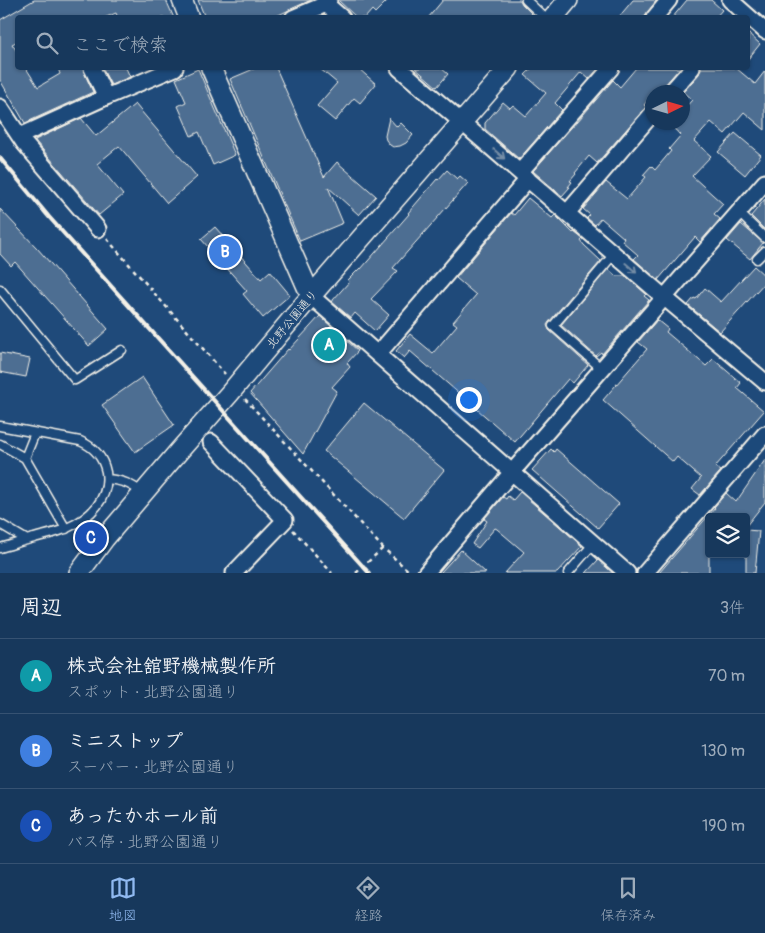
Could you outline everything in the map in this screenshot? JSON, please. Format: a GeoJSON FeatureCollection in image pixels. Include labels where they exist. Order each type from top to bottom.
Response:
{"type":"FeatureCollection","features":[{"type":"Feature","properties":{"kind":"street"},"geometry":{"type":"LineString","coordinates":[[182,0],[189,15]]}},
{"type":"Feature","properties":{"kind":"street"},"geometry":{"type":"LineString","coordinates":[[555,15],[568,0]]}},
{"type":"Feature","properties":{"kind":"street"},"geometry":{"type":"LineString","coordinates":[[656,15],[669,0]]}},
{"type":"Feature","properties":{"kind":"street"},"geometry":{"type":"LineString","coordinates":[[299,15],[326,1],[339,15]]}},
{"type":"Feature","properties":{"kind":"street"},"geometry":{"type":"LineString","coordinates":[[750,17],[765,31]]}},
{"type":"Feature","properties":{"kind":"street"},"geometry":{"type":"LineString","coordinates":[[93,70],[106,97]]}},
{"type":"Feature","properties":{"kind":"street"},"geometry":{"type":"LineString","coordinates":[[20,136],[170,70]]}},
{"type":"Feature","properties":{"kind":"street"},"geometry":{"type":"LineString","coordinates":[[212,70],[311,296],[627,573]]}},
{"type":"Feature","properties":{"kind":"street"},"geometry":{"type":"LineString","coordinates":[[402,70],[665,298],[765,382]]}},
{"type":"Feature","properties":{"kind":"street","name":"北野公園通り"},"geometry":{"type":"LineString","coordinates":[[78,573],[105,538],[311,296],[507,70]]}},
{"type":"Feature","properties":{"kind":"street"},"geometry":{"type":"LineString","coordinates":[[378,354],[608,70]]}},
{"type":"Feature","properties":{"kind":"street"},"geometry":{"type":"LineString","coordinates":[[677,85],[690,70]]}},
{"type":"Feature","properties":{"kind":"street"},"geometry":{"type":"LineString","coordinates":[[0,107],[24,143],[98,230]]}},
{"type":"Feature","properties":{"kind":"street"},"geometry":{"type":"LineString","coordinates":[[567,213],[645,122]]}},
{"type":"Feature","properties":{"kind":"street"},"geometry":{"type":"LineString","coordinates":[[426,573],[765,182]]}},
{"type":"Feature","properties":{"kind":"street"},"geometry":{"type":"LineString","coordinates":[[645,573],[765,434]]}},
{"type":"Feature","properties":{"kind":"street"},"geometry":{"type":"LineString","coordinates":[[210,442],[284,520],[236,572]]}},
{"type":"Feature","properties":{"kind":"lane"},"geometry":{"type":"LineString","coordinates":[[526,0],[542,15]]}},
{"type":"Feature","properties":{"kind":"lane"},"geometry":{"type":"LineString","coordinates":[[738,212],[765,238]]}},
{"type":"Feature","properties":{"kind":"lane"},"geometry":{"type":"LineString","coordinates":[[757,260],[765,251]]}},
{"type":"Feature","properties":{"kind":"lane"},"geometry":{"type":"LineString","coordinates":[[602,369],[553,326],[614,254]]}},
{"type":"Feature","properties":{"kind":"lane"},"geometry":{"type":"LineString","coordinates":[[0,288],[75,380],[122,350]]}},
{"type":"Feature","properties":{"kind":"lane"},"geometry":{"type":"LineString","coordinates":[[0,426],[80,441],[90,445],[104,465],[107,478],[106,490],[100,501],[92,512],[81,520],[66,529],[0,548]]}},
{"type":"Feature","properties":{"kind":"lane"},"geometry":{"type":"LineString","coordinates":[[25,458],[34,433]]}},
{"type":"Feature","properties":{"kind":"lane"},"geometry":{"type":"LineString","coordinates":[[0,444],[25,458],[66,529]]}},
{"type":"Feature","properties":{"kind":"lane"},"geometry":{"type":"LineString","coordinates":[[107,478],[123,481],[143,493]]}},
{"type":"Feature","properties":{"kind":"lane"},"geometry":{"type":"LineString","coordinates":[[0,524],[27,540]]}},
{"type":"Feature","properties":{"kind":"lane"},"geometry":{"type":"LineString","coordinates":[[568,573],[594,543]]}},
{"type":"Feature","properties":{"kind":"path"},"geometry":{"type":"LineString","coordinates":[[98,230],[226,375]]}},
{"type":"Feature","properties":{"kind":"path"},"geometry":{"type":"LineString","coordinates":[[243,398],[383,548],[412,573]]}},
{"type":"Feature","properties":{"kind":"path"},"geometry":{"type":"LineString","coordinates":[[284,520],[332,573]]}},
{"type":"Feature","properties":{"kind":"path"},"geometry":{"type":"LineString","coordinates":[[356,573],[383,548]]}},
{"type":"Feature","properties":{"kind":"building"},"geometry":{"type":"Polygon","coordinates":[[[34,0],[166,0],[173,15],[117,15],[116,13],[111,15],[15,15],[15,42],[12,44],[15,48],[15,70],[27,70],[38,87],[60,74],[59,70],[84,70],[93,92],[25,123],[0,80],[0,20],[34,0]]]}},
{"type":"Feature","properties":{"kind":"building"},"geometry":{"type":"Polygon","coordinates":[[[198,0],[311,0],[278,15],[204,15],[198,0]]]}},
{"type":"Feature","properties":{"kind":"building"},"geometry":{"type":"Polygon","coordinates":[[[338,0],[388,0],[375,13],[372,10],[368,15],[354,15],[338,0]]]}},
{"type":"Feature","properties":{"kind":"building"},"geometry":{"type":"Polygon","coordinates":[[[443,0],[520,0],[532,14],[531,15],[430,15],[443,0]]]}},
{"type":"Feature","properties":{"kind":"building"},"geometry":{"type":"Polygon","coordinates":[[[633,0],[657,0],[645,15],[620,15],[633,0]]]}},
{"type":"Feature","properties":{"kind":"building"},"geometry":{"type":"Polygon","coordinates":[[[687,0],[711,0],[722,10],[718,15],[674,15],[687,0]]]}},
{"type":"Feature","properties":{"kind":"building"},"geometry":{"type":"Polygon","coordinates":[[[750,35],[760,44],[750,56],[750,35]]]}},
{"type":"Feature","properties":{"kind":"building"},"geometry":{"type":"Polygon","coordinates":[[[103,70],[127,70],[130,77],[111,85],[103,70]]]}},
{"type":"Feature","properties":{"kind":"building"},"geometry":{"type":"Polygon","coordinates":[[[198,70],[235,155],[213,165],[199,132],[191,136],[178,106],[186,102],[176,79],[198,70]]]}},
{"type":"Feature","properties":{"kind":"building"},"geometry":{"type":"Polygon","coordinates":[[[251,70],[277,70],[324,177],[337,162],[376,196],[359,215],[328,187],[343,223],[300,241],[230,79],[251,70]]]}},
{"type":"Feature","properties":{"kind":"building"},"geometry":{"type":"Polygon","coordinates":[[[321,70],[360,70],[376,84],[360,103],[354,98],[335,121],[317,106],[337,83],[321,70]]]}},
{"type":"Feature","properties":{"kind":"building"},"geometry":{"type":"Polygon","coordinates":[[[417,70],[443,70],[448,74],[437,87],[417,70]]]}},
{"type":"Feature","properties":{"kind":"building"},"geometry":{"type":"Polygon","coordinates":[[[530,70],[597,70],[589,79],[581,72],[555,103],[562,110],[519,159],[485,129],[485,123],[503,102],[510,108],[513,105],[526,116],[546,93],[525,75],[530,70]]]}},
{"type":"Feature","properties":{"kind":"building"},"geometry":{"type":"Polygon","coordinates":[[[634,70],[678,70],[665,85],[645,85],[645,108],[597,163],[589,156],[575,173],[570,181],[572,182],[568,187],[570,187],[562,196],[533,171],[613,80],[620,87],[634,70]]]}},
{"type":"Feature","properties":{"kind":"building"},"geometry":{"type":"Polygon","coordinates":[[[700,70],[738,70],[755,84],[765,71],[765,130],[744,112],[725,134],[711,122],[694,141],[711,156],[692,176],[723,204],[714,214],[720,219],[700,242],[695,237],[658,280],[634,259],[638,255],[622,241],[624,238],[601,218],[595,225],[587,218],[590,215],[583,209],[606,182],[627,199],[646,177],[643,175],[651,166],[655,170],[671,151],[669,149],[681,135],[675,130],[690,130],[690,102],[692,100],[690,98],[689,85],[700,70]]]}},
{"type":"Feature","properties":{"kind":"building"},"geometry":{"type":"Polygon","coordinates":[[[135,104],[197,177],[167,203],[119,146],[97,164],[123,195],[99,215],[35,140],[81,118],[96,136],[135,104]]]}},
{"type":"Feature","properties":{"kind":"building"},"geometry":{"type":"Polygon","coordinates":[[[389,118],[397,127],[401,123],[413,135],[406,143],[393,147],[386,140],[385,136],[389,118]]]}},
{"type":"Feature","properties":{"kind":"building"},"geometry":{"type":"Polygon","coordinates":[[[735,133],[761,155],[745,175],[718,152],[735,133]]]}},
{"type":"Feature","properties":{"kind":"building"},"geometry":{"type":"Polygon","coordinates":[[[447,170],[457,179],[460,176],[468,183],[393,268],[398,271],[371,299],[389,315],[375,331],[355,313],[351,318],[332,302],[333,300],[349,282],[348,280],[361,269],[437,179],[447,170]]]}},
{"type":"Feature","properties":{"kind":"building"},"geometry":{"type":"Polygon","coordinates":[[[528,198],[552,218],[555,215],[573,233],[583,239],[581,241],[584,245],[601,261],[547,325],[549,330],[588,365],[573,383],[568,379],[515,442],[410,351],[404,358],[396,351],[410,334],[433,353],[457,325],[453,322],[476,295],[456,278],[511,213],[514,215],[528,198]]]}},
{"type":"Feature","properties":{"kind":"building"},"geometry":{"type":"Polygon","coordinates":[[[765,199],[765,230],[751,216],[765,199]]]}},
{"type":"Feature","properties":{"kind":"building"},"geometry":{"type":"Polygon","coordinates":[[[0,209],[108,329],[89,346],[15,262],[11,266],[0,254],[0,209]]]}},
{"type":"Feature","properties":{"kind":"building"},"geometry":{"type":"Polygon","coordinates":[[[741,224],[763,243],[750,259],[727,240],[741,224]]]}},
{"type":"Feature","properties":{"kind":"building"},"geometry":{"type":"Polygon","coordinates":[[[215,227],[261,279],[270,271],[290,295],[263,318],[243,294],[247,291],[201,239],[215,227]]]}},
{"type":"Feature","properties":{"kind":"building"},"geometry":{"type":"Polygon","coordinates":[[[754,266],[765,276],[765,282],[720,332],[688,305],[705,288],[721,302],[754,266]]]}},
{"type":"Feature","properties":{"kind":"building"},"geometry":{"type":"Polygon","coordinates":[[[608,269],[616,276],[626,276],[646,294],[644,296],[649,300],[602,354],[601,352],[596,356],[561,325],[608,269]]]}},
{"type":"Feature","properties":{"kind":"building"},"geometry":{"type":"Polygon","coordinates":[[[320,316],[358,351],[347,363],[350,367],[332,387],[337,391],[303,454],[250,393],[320,316]]]}},
{"type":"Feature","properties":{"kind":"building"},"geometry":{"type":"Polygon","coordinates":[[[657,320],[668,329],[666,332],[706,366],[713,359],[741,383],[737,388],[764,411],[715,467],[721,471],[700,495],[692,489],[701,478],[677,457],[673,462],[603,400],[647,349],[638,342],[657,320]]]}},
{"type":"Feature","properties":{"kind":"building"},"geometry":{"type":"Polygon","coordinates":[[[0,353],[30,359],[26,377],[0,372],[0,353]]]}},
{"type":"Feature","properties":{"kind":"building"},"geometry":{"type":"Polygon","coordinates":[[[142,377],[174,425],[135,452],[102,405],[142,377]]]}},
{"type":"Feature","properties":{"kind":"building"},"geometry":{"type":"Polygon","coordinates":[[[364,403],[444,470],[404,518],[324,451],[364,403]]]}},
{"type":"Feature","properties":{"kind":"building"},"geometry":{"type":"Polygon","coordinates":[[[551,449],[554,452],[556,449],[619,504],[598,528],[532,470],[551,449]]]}},
{"type":"Feature","properties":{"kind":"building"},"geometry":{"type":"Polygon","coordinates":[[[765,460],[765,502],[750,521],[750,513],[711,513],[726,493],[736,502],[765,460]]]}},
{"type":"Feature","properties":{"kind":"building"},"geometry":{"type":"Polygon","coordinates":[[[520,492],[582,546],[557,573],[505,573],[524,552],[495,528],[478,548],[472,544],[487,521],[484,519],[503,497],[506,499],[508,496],[513,500],[520,492]]]}},
{"type":"Feature","properties":{"kind":"building"},"geometry":{"type":"Polygon","coordinates":[[[705,520],[705,558],[709,558],[709,573],[659,573],[705,520]]]}},
{"type":"Feature","properties":{"kind":"building"},"geometry":{"type":"Polygon","coordinates":[[[750,530],[759,531],[755,573],[746,573],[746,558],[750,558],[750,530]]]}},
{"type":"Feature","properties":{"kind":"building"},"geometry":{"type":"Polygon","coordinates":[[[461,550],[486,573],[440,573],[461,550]]]}},
{"type":"Feature","properties":{"kind":"building"},"geometry":{"type":"Polygon","coordinates":[[[598,560],[613,573],[586,573],[598,560]]]}},
{"type":"Feature","properties":{"kind":"railway"},"geometry":{"type":"LineString","coordinates":[[0,158],[49,217],[369,573]]}},
{"type":"Feature","properties":{"kind":"place","name":"ミニストップ"},"geometry":{"type":"Point","coordinates":[225,252]}},
{"type":"Feature","properties":{"kind":"place","name":"株式会社舘野機械製作所"},"geometry":{"type":"Point","coordinates":[329,345]}},
{"type":"Feature","properties":{"kind":"place","name":"あったかホール前"},"geometry":{"type":"Point","coordinates":[91,538]}}]}
